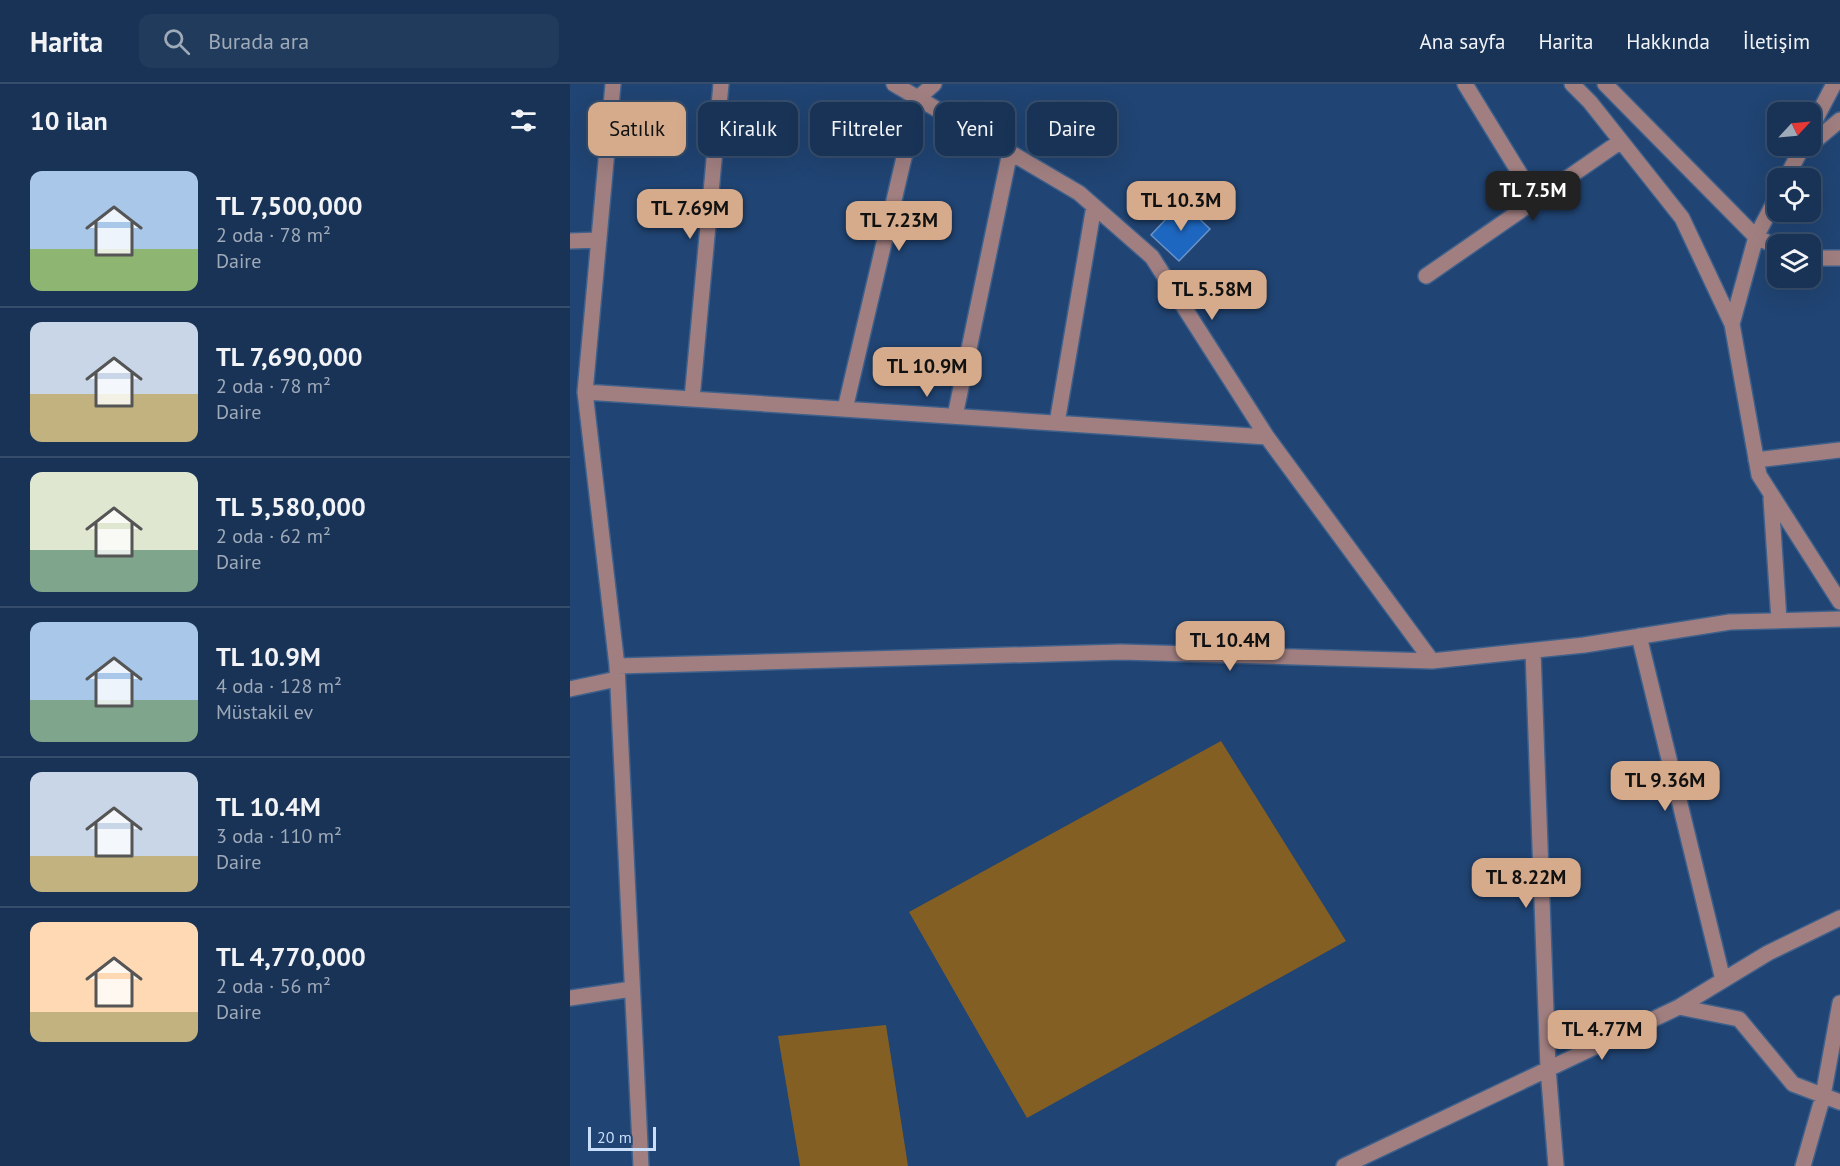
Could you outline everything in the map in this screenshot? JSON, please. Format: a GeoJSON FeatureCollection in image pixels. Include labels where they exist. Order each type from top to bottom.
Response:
{"type":"FeatureCollection","features":[{"type":"Feature","properties":{"kind":"street"},"geometry":{"type":"LineString","coordinates":[[613,84],[585,392],[617,672],[640,1166]]}},
{"type":"Feature","properties":{"kind":"street"},"geometry":{"type":"LineString","coordinates":[[692,399],[722,84]]}},
{"type":"Feature","properties":{"kind":"street"},"geometry":{"type":"LineString","coordinates":[[894,84],[935,108]]}},
{"type":"Feature","properties":{"kind":"street"},"geometry":{"type":"LineString","coordinates":[[845,409],[918,98],[934,84]]}},
{"type":"Feature","properties":{"kind":"street"},"geometry":{"type":"LineString","coordinates":[[1465,84],[1536,201]]}},
{"type":"Feature","properties":{"kind":"street"},"geometry":{"type":"LineString","coordinates":[[1572,84],[1682,218],[1732,324],[1759,475],[1840,602]]}},
{"type":"Feature","properties":{"kind":"street"},"geometry":{"type":"LineString","coordinates":[[1605,84],[1756,237],[1767,242]]}},
{"type":"Feature","properties":{"kind":"street"},"geometry":{"type":"LineString","coordinates":[[1821,109],[1834,84]]}},
{"type":"Feature","properties":{"kind":"street"},"geometry":{"type":"LineString","coordinates":[[1821,136],[1840,120]]}},
{"type":"Feature","properties":{"kind":"street"},"geometry":{"type":"LineString","coordinates":[[1426,276],[1621,141]]}},
{"type":"Feature","properties":{"kind":"street"},"geometry":{"type":"LineString","coordinates":[[1015,155],[1079,193],[1152,257],[1267,437],[1432,662]]}},
{"type":"Feature","properties":{"kind":"street"},"geometry":{"type":"LineString","coordinates":[[955,416],[1009,156]]}},
{"type":"Feature","properties":{"kind":"street"},"geometry":{"type":"LineString","coordinates":[[1058,423],[1094,206]]}},
{"type":"Feature","properties":{"kind":"street"},"geometry":{"type":"LineString","coordinates":[[1732,324],[1756,237],[1767,216]]}},
{"type":"Feature","properties":{"kind":"street"},"geometry":{"type":"LineString","coordinates":[[570,241],[599,240]]}},
{"type":"Feature","properties":{"kind":"street"},"geometry":{"type":"LineString","coordinates":[[1821,258],[1840,258]]}},
{"type":"Feature","properties":{"kind":"street"},"geometry":{"type":"LineString","coordinates":[[585,392],[1267,437]]}},
{"type":"Feature","properties":{"kind":"street"},"geometry":{"type":"LineString","coordinates":[[1756,460],[1840,450]]}},
{"type":"Feature","properties":{"kind":"street"},"geometry":{"type":"LineString","coordinates":[[1770,494],[1779,620]]}},
{"type":"Feature","properties":{"kind":"street"},"geometry":{"type":"LineString","coordinates":[[570,689],[617,672],[1121,652],[1432,662],[1533,651],[1730,622],[1840,619]]}},
{"type":"Feature","properties":{"kind":"street"},"geometry":{"type":"LineString","coordinates":[[1639,636],[1723,980]]}},
{"type":"Feature","properties":{"kind":"street"},"geometry":{"type":"LineString","coordinates":[[1533,651],[1548,1068],[1556,1166]]}},
{"type":"Feature","properties":{"kind":"street"},"geometry":{"type":"LineString","coordinates":[[1344,1166],[1678,1007],[1768,953],[1840,918]]}},
{"type":"Feature","properties":{"kind":"street"},"geometry":{"type":"LineString","coordinates":[[570,998],[632,989]]}},
{"type":"Feature","properties":{"kind":"street"},"geometry":{"type":"LineString","coordinates":[[1803,1166],[1823,1096],[1840,1003]]}},
{"type":"Feature","properties":{"kind":"street"},"geometry":{"type":"LineString","coordinates":[[1678,1007],[1739,1019],[1794,1084],[1840,1102]]}},
{"type":"Feature","properties":{"kind":"shaded area"},"geometry":{"type":"Polygon","coordinates":[[[1221,741],[1346,941],[1027,1118],[909,912],[1221,741]]]}},
{"type":"Feature","properties":{"kind":"shaded area"},"geometry":{"type":"Polygon","coordinates":[[[886,1025],[908,1166],[800,1166],[778,1036],[886,1025]]]}},
{"type":"Feature","properties":{"kind":"building"},"geometry":{"type":"Polygon","coordinates":[[[1182,202],[1210,229],[1179,261],[1151,235],[1182,202]]]}}]}
